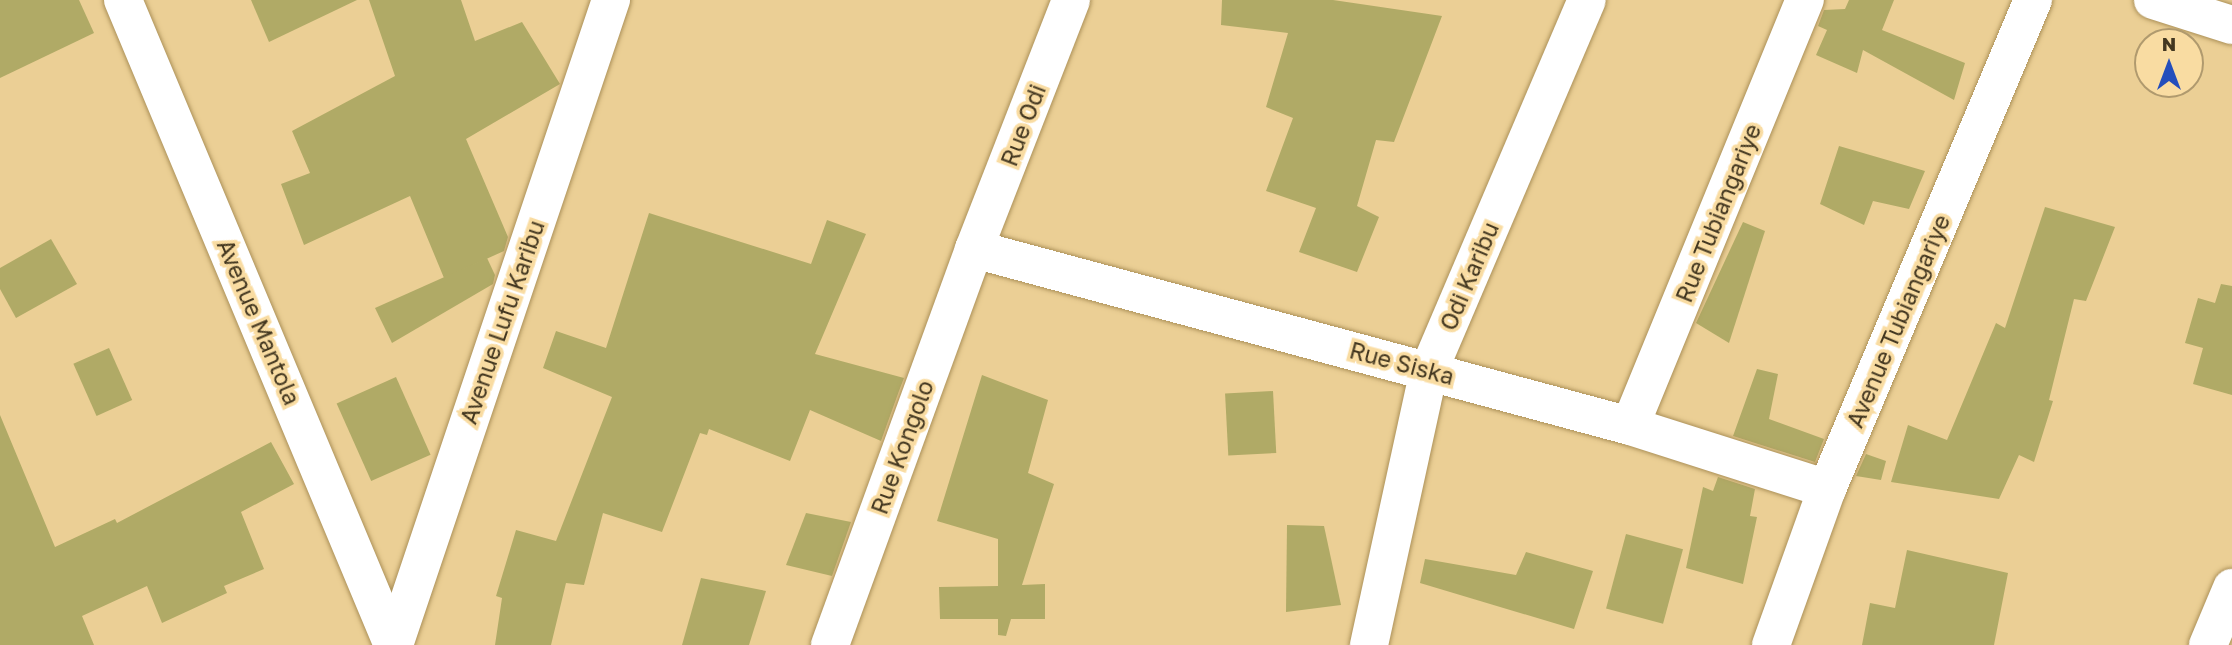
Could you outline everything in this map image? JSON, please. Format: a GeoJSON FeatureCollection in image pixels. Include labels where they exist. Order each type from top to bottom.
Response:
{"type":"FeatureCollection","features":[{"type":"Feature","properties":{"kind":"street","name":"Avenue Mantola"},"geometry":{"type":"LineString","coordinates":[[123,0],[393,645]]}},
{"type":"Feature","properties":{"kind":"street","name":"Rue Odi"},"geometry":{"type":"LineString","coordinates":[[974,249],[1071,0]]}},
{"type":"Feature","properties":{"kind":"street","name":"Odi Karibu"},"geometry":{"type":"LineString","coordinates":[[1369,645],[1430,370],[1587,0]]}},
{"type":"Feature","properties":{"kind":"street","name":"Rue Tubiangariye"},"geometry":{"type":"LineString","coordinates":[[1630,426],[1805,0]]}},
{"type":"Feature","properties":{"kind":"street","name":"Avenue Tubiangariye"},"geometry":{"type":"LineString","coordinates":[[1771,645],[1827,489],[2033,0]]}},
{"type":"Feature","properties":{"kind":"street"},"geometry":{"type":"LineString","coordinates":[[2153,0],[2232,25]]}},
{"type":"Feature","properties":{"kind":"street","name":"Avenue Lufu Karibu"},"geometry":{"type":"LineString","coordinates":[[393,645],[607,4]]}},
{"type":"Feature","properties":{"kind":"street","name":"Rue Siska"},"geometry":{"type":"LineString","coordinates":[[974,249],[1630,426],[1827,489]]}},
{"type":"Feature","properties":{"kind":"street","name":"Rue Kongolo"},"geometry":{"type":"LineString","coordinates":[[830,645],[974,249]]}},
{"type":"Feature","properties":{"kind":"street"},"geometry":{"type":"LineString","coordinates":[[2208,645],[2232,588]]}},
{"type":"Feature","properties":{"kind":"building"},"geometry":{"type":"Polygon","coordinates":[[[0,0],[79,0],[94,33],[0,78],[0,0]]]}},
{"type":"Feature","properties":{"kind":"building"},"geometry":{"type":"Polygon","coordinates":[[[251,0],[357,0],[269,42],[251,0]]]}},
{"type":"Feature","properties":{"kind":"building"},"geometry":{"type":"Polygon","coordinates":[[[369,0],[461,0],[475,41],[522,22],[560,84],[466,139],[508,237],[504,251],[444,278],[410,196],[304,245],[281,184],[310,173],[292,131],[395,76],[369,0]]]}},
{"type":"Feature","properties":{"kind":"building"},"geometry":{"type":"Polygon","coordinates":[[[1222,0],[1333,0],[1442,16],[1394,142],[1376,140],[1357,206],[1379,217],[1357,272],[1299,252],[1316,208],[1266,191],[1293,118],[1266,107],[1288,33],[1221,25],[1222,0]]]}},
{"type":"Feature","properties":{"kind":"building"},"geometry":{"type":"Polygon","coordinates":[[[1849,0],[1894,0],[1882,30],[1965,63],[1954,100],[1863,50],[1857,73],[1816,55],[1827,30],[1818,26],[1824,10],[1845,9],[1849,0]]]}},
{"type":"Feature","properties":{"kind":"building"},"geometry":{"type":"Polygon","coordinates":[[[1839,146],[1925,171],[1909,209],[1873,201],[1864,225],[1820,204],[1839,146]]]}},
{"type":"Feature","properties":{"kind":"building"},"geometry":{"type":"Polygon","coordinates":[[[2045,207],[2115,227],[2086,301],[2074,299],[2049,400],[2053,401],[2034,462],[2019,455],[1999,499],[1891,482],[1908,425],[1947,440],[1996,323],[2005,328],[2045,207]]]}},
{"type":"Feature","properties":{"kind":"building"},"geometry":{"type":"Polygon","coordinates":[[[649,213],[811,264],[827,220],[866,234],[815,354],[904,378],[881,441],[810,410],[790,461],[709,429],[707,435],[700,433],[662,532],[603,513],[584,585],[566,583],[551,645],[495,645],[502,598],[496,596],[516,530],[556,541],[612,397],[543,368],[556,331],[606,348],[649,213]]]}},
{"type":"Feature","properties":{"kind":"building"},"geometry":{"type":"Polygon","coordinates":[[[1743,222],[1765,231],[1729,343],[1696,323],[1743,222]]]}},
{"type":"Feature","properties":{"kind":"building"},"geometry":{"type":"Polygon","coordinates":[[[51,239],[77,284],[16,318],[0,289],[0,268],[51,239]]]}},
{"type":"Feature","properties":{"kind":"building"},"geometry":{"type":"Polygon","coordinates":[[[487,258],[495,275],[493,284],[392,343],[375,308],[487,258]]]}},
{"type":"Feature","properties":{"kind":"building"},"geometry":{"type":"Polygon","coordinates":[[[2221,284],[2232,286],[2232,395],[2193,384],[2203,348],[2185,343],[2198,298],[2215,303],[2221,284]]]}},
{"type":"Feature","properties":{"kind":"building"},"geometry":{"type":"Polygon","coordinates":[[[109,348],[132,400],[97,416],[73,364],[109,348]]]}},
{"type":"Feature","properties":{"kind":"building"},"geometry":{"type":"Polygon","coordinates":[[[1757,369],[1778,374],[1769,419],[1824,439],[1815,462],[1733,436],[1757,369]]]}},
{"type":"Feature","properties":{"kind":"building"},"geometry":{"type":"Polygon","coordinates":[[[982,375],[1048,400],[1028,473],[1054,484],[1022,585],[1045,584],[1045,619],[1011,619],[1006,636],[998,635],[998,619],[940,619],[939,587],[998,586],[998,539],[937,521],[982,375]]]}},
{"type":"Feature","properties":{"kind":"building"},"geometry":{"type":"Polygon","coordinates":[[[396,377],[431,455],[371,481],[337,403],[396,377]]]}},
{"type":"Feature","properties":{"kind":"building"},"geometry":{"type":"Polygon","coordinates":[[[1273,391],[1276,453],[1228,455],[1225,394],[1273,391]]]}},
{"type":"Feature","properties":{"kind":"building"},"geometry":{"type":"Polygon","coordinates":[[[0,415],[55,547],[115,519],[117,523],[271,442],[294,484],[241,512],[264,569],[224,586],[227,593],[162,623],[147,586],[82,616],[94,645],[0,645],[0,415]]]}},
{"type":"Feature","properties":{"kind":"building"},"geometry":{"type":"Polygon","coordinates":[[[1866,454],[1886,461],[1881,480],[1856,476],[1866,454]]]}},
{"type":"Feature","properties":{"kind":"building"},"geometry":{"type":"Polygon","coordinates":[[[1718,477],[1755,489],[1750,516],[1757,517],[1743,584],[1686,568],[1703,487],[1713,491],[1718,477]]]}},
{"type":"Feature","properties":{"kind":"building"},"geometry":{"type":"Polygon","coordinates":[[[806,513],[851,522],[832,576],[786,565],[806,513]]]}},
{"type":"Feature","properties":{"kind":"building"},"geometry":{"type":"Polygon","coordinates":[[[1287,525],[1324,526],[1341,605],[1286,612],[1287,525]]]}},
{"type":"Feature","properties":{"kind":"building"},"geometry":{"type":"Polygon","coordinates":[[[1626,534],[1683,549],[1663,624],[1606,608],[1626,534]]]}},
{"type":"Feature","properties":{"kind":"building"},"geometry":{"type":"Polygon","coordinates":[[[1907,550],[2008,573],[1994,645],[1862,645],[1870,603],[1895,608],[1907,550]]]}},
{"type":"Feature","properties":{"kind":"building"},"geometry":{"type":"Polygon","coordinates":[[[1526,552],[1593,571],[1574,629],[1420,583],[1425,559],[1516,575],[1526,552]]]}},
{"type":"Feature","properties":{"kind":"building"},"geometry":{"type":"Polygon","coordinates":[[[701,578],[766,591],[749,645],[682,645],[701,578]]]}}]}
